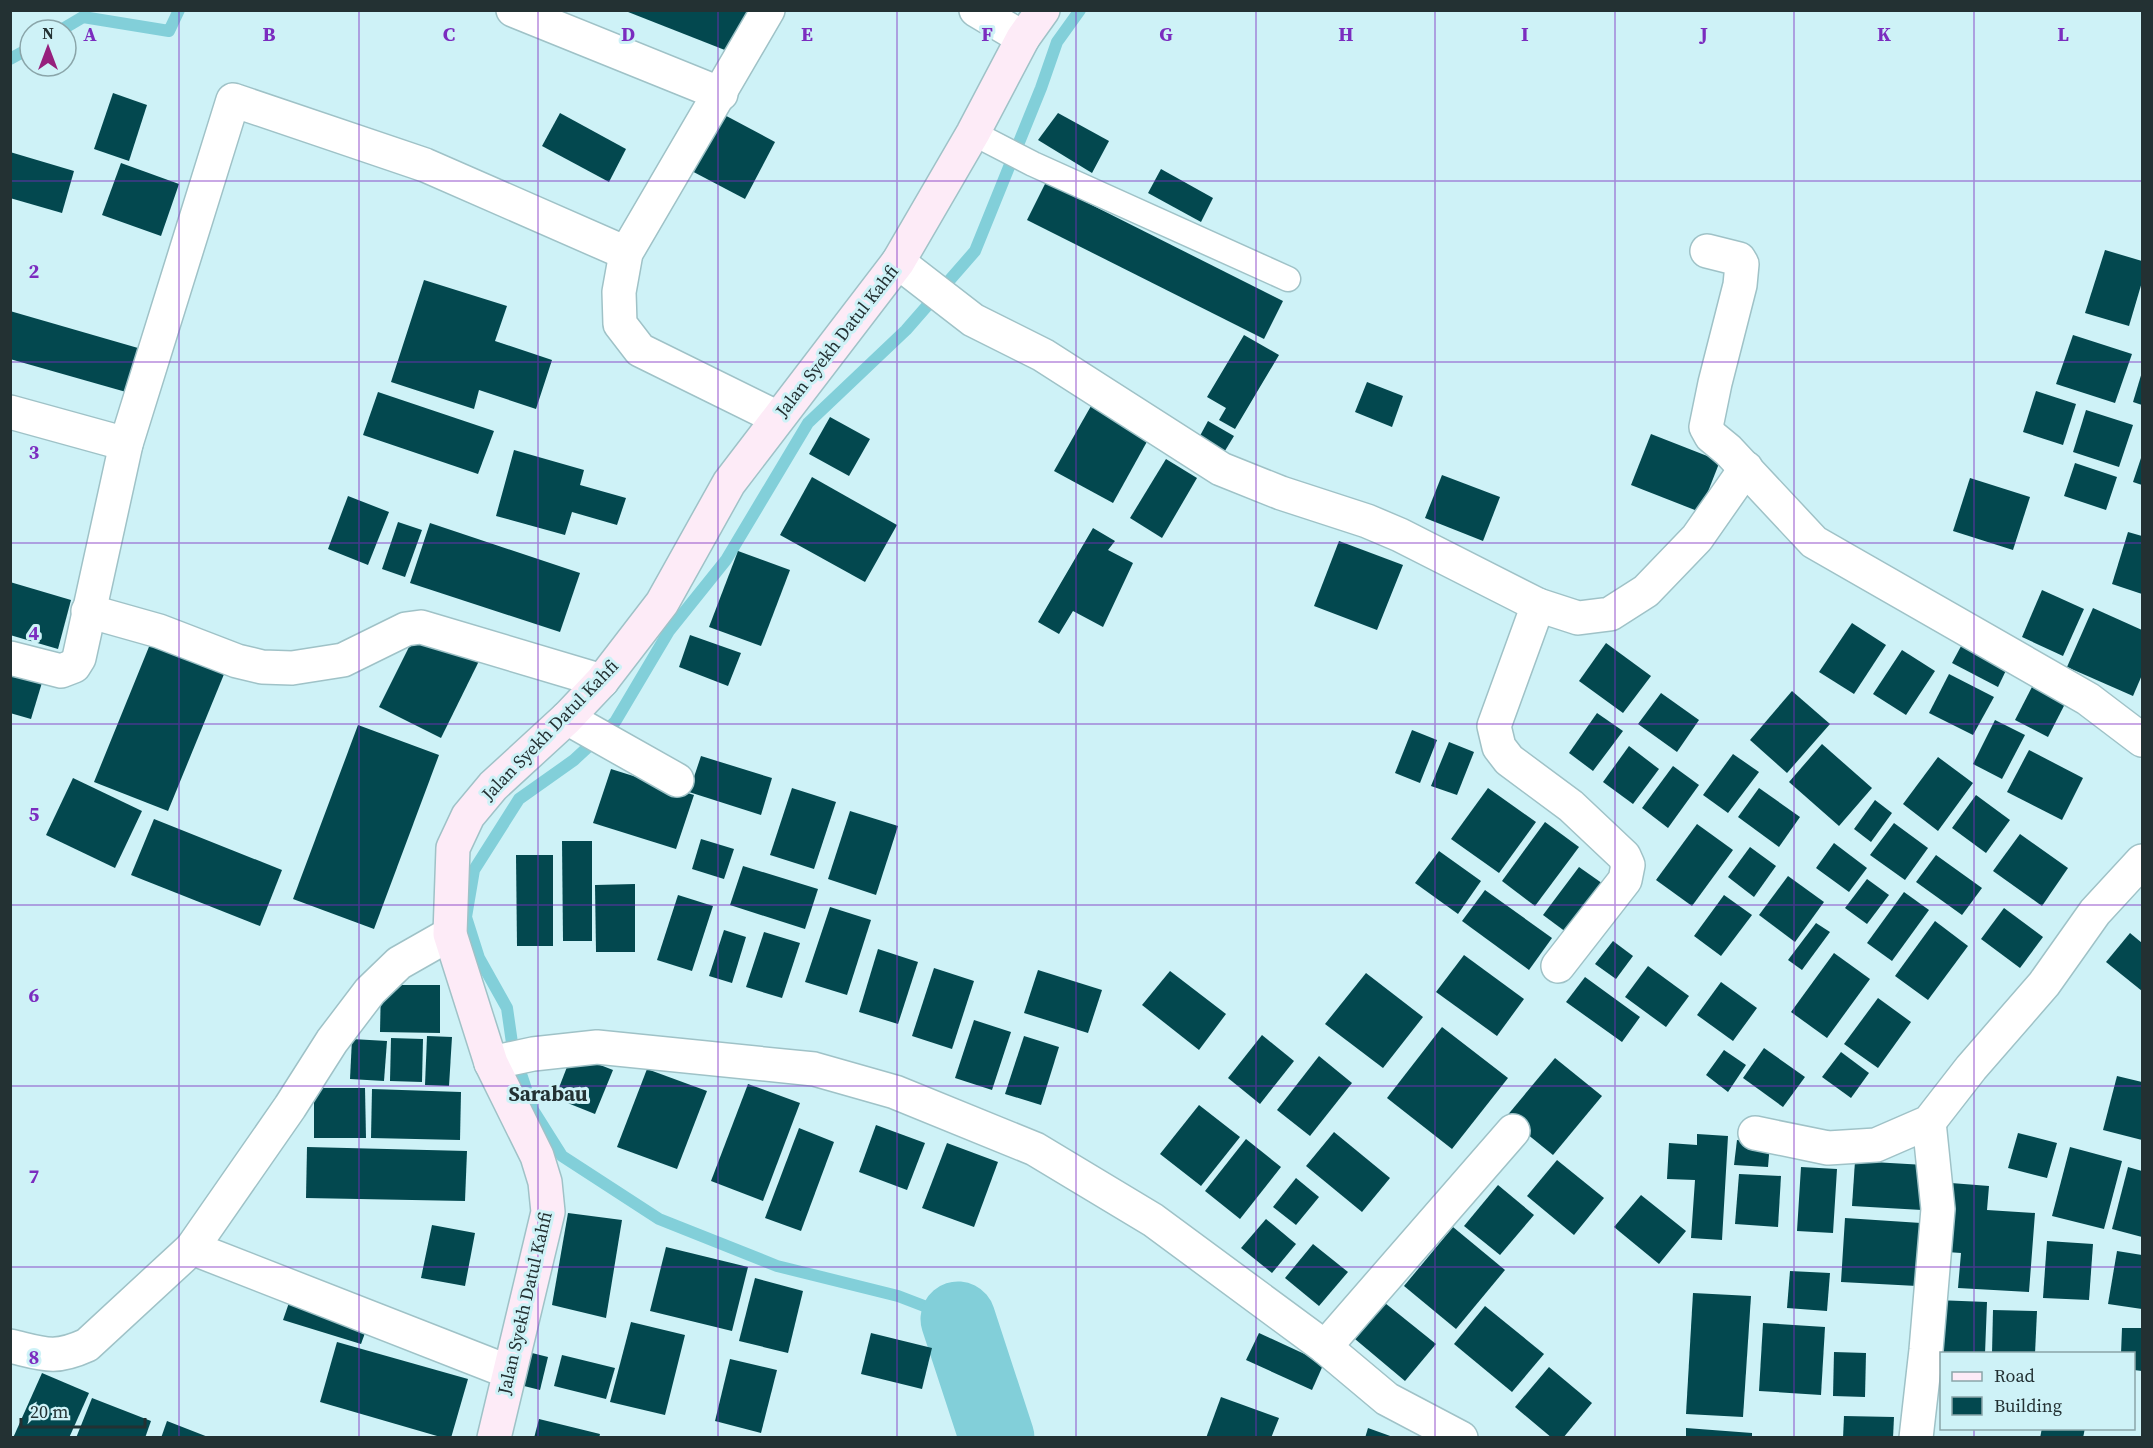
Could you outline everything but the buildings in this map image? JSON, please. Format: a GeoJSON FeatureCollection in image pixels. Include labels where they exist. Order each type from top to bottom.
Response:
{"type":"FeatureCollection","features":[{"type":"Feature","properties":{"kind":"street"},"geometry":{"type":"LineString","coordinates":[[513,10],[721,94]]}},
{"type":"Feature","properties":{"kind":"street"},"geometry":{"type":"LineString","coordinates":[[768,10],[721,94],[626,253],[619,292],[620,324],[639,350],[778,418]]}},
{"type":"Feature","properties":{"kind":"street"},"geometry":{"type":"LineString","coordinates":[[976,10],[1023,38]]}},
{"type":"Feature","properties":{"kind":"street","name":"Jalan Syekh Datul Kahfi"},"geometry":{"type":"LineString","coordinates":[[494,1437],[548,1212],[545,1182],[537,1156],[496,1062],[450,934],[453,848],[468,816],[493,786],[576,723],[602,681],[662,603],[729,483],[898,262],[981,138],[1023,38],[1043,10]]}},
{"type":"Feature","properties":{"kind":"street"},"geometry":{"type":"LineString","coordinates":[[10,658],[61,671],[74,666],[79,658],[126,444],[232,100],[425,165],[626,253]]}},
{"type":"Feature","properties":{"kind":"street"},"geometry":{"type":"LineString","coordinates":[[1707,250],[1739,260],[1742,264],[1740,285],[1714,383],[1706,427],[1711,436],[1746,468],[1814,542],[2088,699],[2142,740]]}},
{"type":"Feature","properties":{"kind":"street"},"geometry":{"type":"LineString","coordinates":[[898,262],[973,320],[1043,355],[1221,469],[1281,493],[1367,521],[1401,535],[1538,604],[1578,618],[1610,614],[1646,591],[1697,538],[1746,468]]}},
{"type":"Feature","properties":{"kind":"street"},"geometry":{"type":"LineString","coordinates":[[10,412],[126,444]]}},
{"type":"Feature","properties":{"kind":"street"},"geometry":{"type":"LineString","coordinates":[[1538,604],[1494,726],[1499,747],[1509,760],[1571,806],[1624,856],[1628,865],[1625,880],[1558,966]]}},
{"type":"Feature","properties":{"kind":"street"},"geometry":{"type":"LineString","coordinates":[[88,611],[159,632],[237,661],[262,667],[292,668],[343,660],[406,629],[420,627],[602,681]]}},
{"type":"Feature","properties":{"kind":"street"},"geometry":{"type":"LineString","coordinates":[[576,723],[677,780]]}},
{"type":"Feature","properties":{"kind":"street"},"geometry":{"type":"LineString","coordinates":[[1755,1133],[1828,1148],[1876,1145],[1929,1122],[1971,1068],[2044,984],[2095,912],[2142,861]]}},
{"type":"Feature","properties":{"kind":"street"},"geometry":{"type":"LineString","coordinates":[[10,1346],[49,1355],[69,1353],[87,1345],[192,1248],[290,1107],[332,1041],[370,991],[399,963],[450,934]]}},
{"type":"Feature","properties":{"kind":"street"},"geometry":{"type":"LineString","coordinates":[[496,1062],[533,1054],[597,1047],[814,1069],[895,1092],[1035,1149],[1153,1220],[1325,1347],[1387,1400],[1461,1437]]}},
{"type":"Feature","properties":{"kind":"street"},"geometry":{"type":"LineString","coordinates":[[1916,1437],[1938,1209],[1929,1122]]}},
{"type":"Feature","properties":{"kind":"street"},"geometry":{"type":"LineString","coordinates":[[1325,1347],[1513,1131]]}},
{"type":"Feature","properties":{"kind":"street"},"geometry":{"type":"LineString","coordinates":[[192,1248],[509,1372]]}},
{"type":"Feature","properties":{"kind":"lane"},"geometry":{"type":"LineString","coordinates":[[981,138],[1033,164],[1288,279]]}},
{"type":"Feature","properties":{"kind":"waterway"},"geometry":{"type":"LineString","coordinates":[[78,20],[83,17],[169,31],[179,10]]}},
{"type":"Feature","properties":{"kind":"waterway"},"geometry":{"type":"LineString","coordinates":[[958,1319],[898,1296],[777,1266],[659,1219],[562,1156],[533,1110],[513,1050],[507,1008],[479,958],[466,917],[474,870],[519,799],[574,760],[615,722],[669,631],[726,560],[808,423],[906,330],[975,251],[1041,88],[1057,42],[1080,10]]}},
{"type":"Feature","properties":{"kind":"waterway"},"geometry":{"type":"LineString","coordinates":[[10,59],[18,55]]}},
{"type":"Feature","properties":{"kind":"waterway"},"geometry":{"type":"LineString","coordinates":[[958,1319],[997,1438]]}},
{"type":"Feature","properties":{"kind":"district","name":"Sarabau"},"geometry":{"type":"Point","coordinates":[548,1094]}}]}
